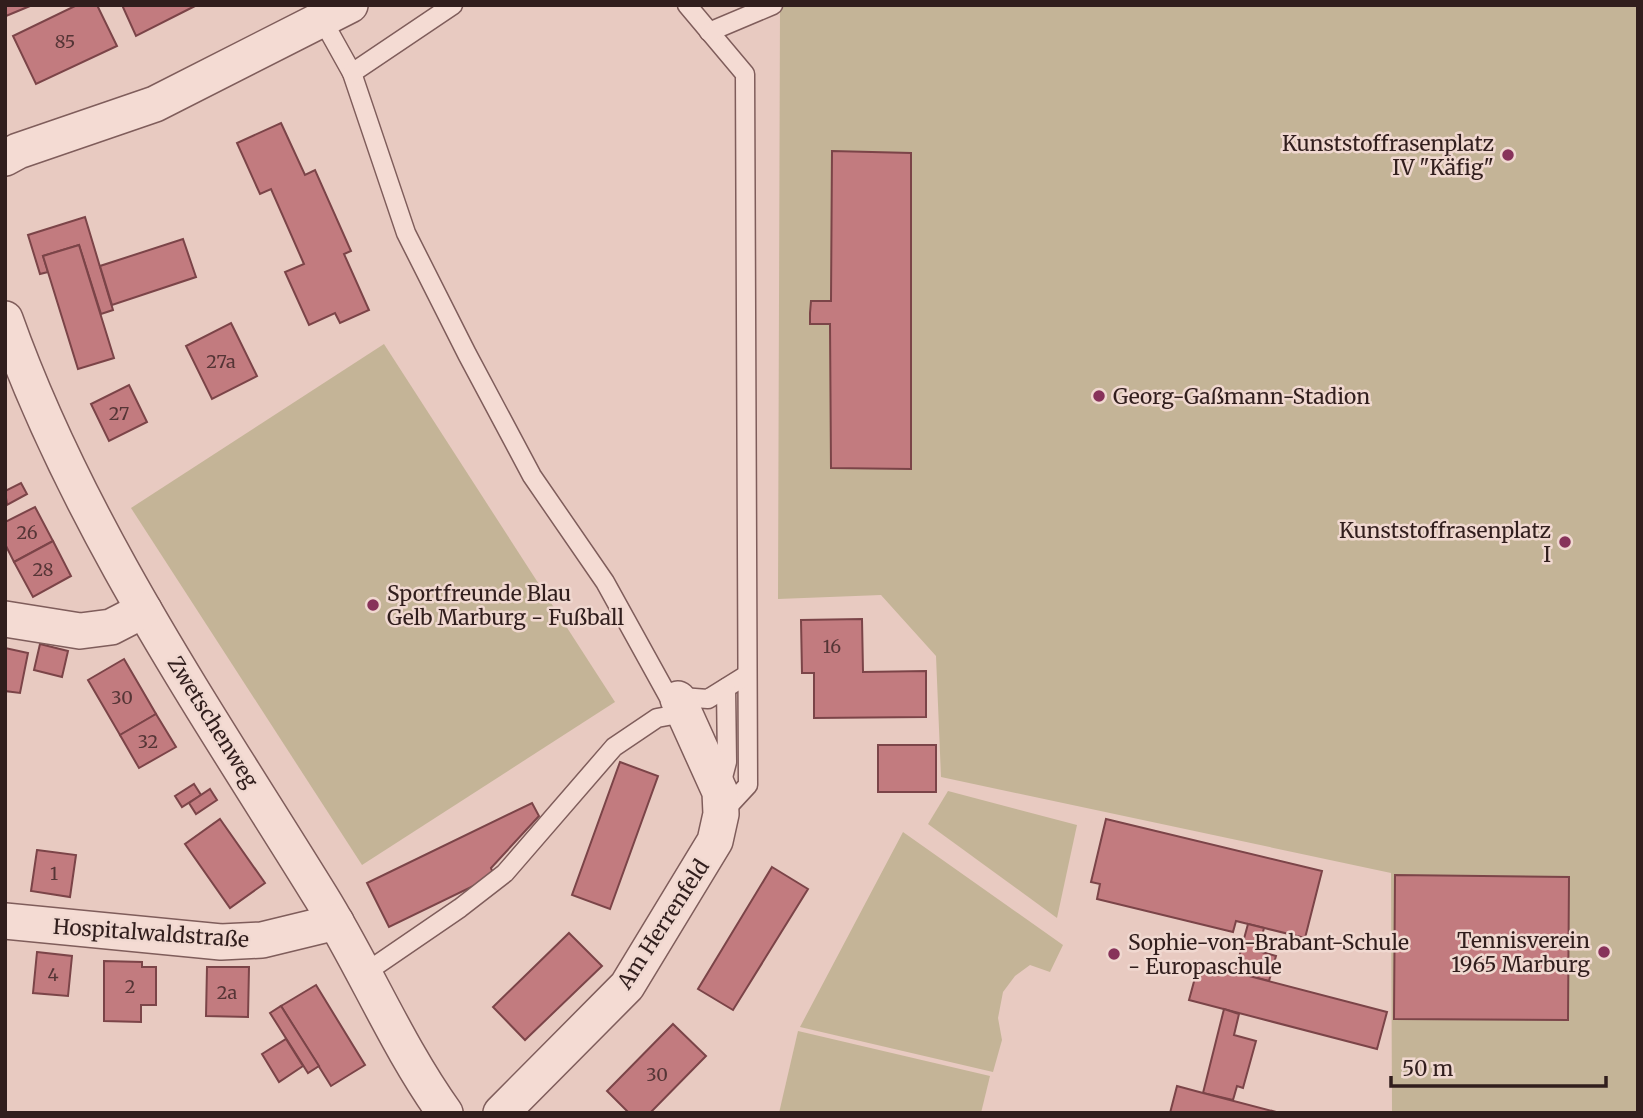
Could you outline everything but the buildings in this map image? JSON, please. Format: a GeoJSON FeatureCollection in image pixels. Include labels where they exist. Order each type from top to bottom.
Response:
{"type":"FeatureCollection","features":[{"type":"Feature","properties":{"kind":"street"},"geometry":{"type":"LineString","coordinates":[[5,158],[18,151],[155,104],[337,13]]}},
{"type":"Feature","properties":{"kind":"street","name":"Zwetschenweg"},"geometry":{"type":"LineString","coordinates":[[5,319],[43,417],[87,507],[144,610],[336,922],[417,1072],[445,1113]]}},
{"type":"Feature","properties":{"kind":"street"},"geometry":{"type":"LineString","coordinates":[[5,619],[80,631],[111,627],[144,610]]}},
{"type":"Feature","properties":{"kind":"street"},"geometry":{"type":"LineString","coordinates":[[681,706],[720,803]]}},
{"type":"Feature","properties":{"kind":"street","name":"Am Herrenfeld"},"geometry":{"type":"LineString","coordinates":[[500,1113],[627,986],[715,841],[720,803]]}},
{"type":"Feature","properties":{"kind":"street","name":"Hospitalwaldstraße"},"geometry":{"type":"LineString","coordinates":[[5,921],[220,942],[262,940],[336,922]]}},
{"type":"Feature","properties":{"kind":"lane"},"geometry":{"type":"LineString","coordinates":[[352,73],[453,5]]}},
{"type":"Feature","properties":{"kind":"lane"},"geometry":{"type":"LineString","coordinates":[[687,5],[745,74],[745,676],[748,785],[720,803]]}},
{"type":"Feature","properties":{"kind":"lane"},"geometry":{"type":"LineString","coordinates":[[709,32],[773,5]]}},
{"type":"Feature","properties":{"kind":"lane"},"geometry":{"type":"LineString","coordinates":[[337,13],[352,73],[406,233],[532,476],[605,582],[668,696],[681,706]]}},
{"type":"Feature","properties":{"kind":"lane"},"geometry":{"type":"LineString","coordinates":[[365,972],[460,908],[505,873],[614,747],[657,718],[681,706],[708,699],[745,676]]}},
{"type":"Feature","properties":{"kind":"lane"},"geometry":{"type":"LineString","coordinates":[[720,803],[727,762],[726,688]]}},
{"type":"Feature","properties":{"kind":"shaded area","name":"Georg-Gaßmann-Stadion"},"geometry":{"type":"Polygon","coordinates":[[[780,5],[1638,5],[1638,1113],[1392,1113],[1391,873],[941,777],[936,656],[881,595],[778,599],[780,5]]]}},
{"type":"Feature","properties":{"kind":"shaded area","name":"Sportfreunde Blau Gelb Marburg - Fußball"},"geometry":{"type":"Polygon","coordinates":[[[384,344],[615,702],[362,865],[131,508],[384,344]]]}},
{"type":"Feature","properties":{"kind":"shaded area"},"geometry":{"type":"Polygon","coordinates":[[[948,791],[1077,825],[1057,918],[928,824],[948,791]]]}},
{"type":"Feature","properties":{"kind":"shaded area"},"geometry":{"type":"Polygon","coordinates":[[[903,832],[1063,945],[1050,972],[1030,965],[1015,976],[1003,992],[998,1018],[1002,1040],[993,1072],[800,1027],[903,832]]]}},
{"type":"Feature","properties":{"kind":"shaded area"},"geometry":{"type":"Polygon","coordinates":[[[798,1031],[990,1076],[981,1113],[779,1113],[798,1031]]]}},
{"type":"Feature","properties":{"kind":"place","name":"Kunststoffrasenplatz IV \"Käfig\""},"geometry":{"type":"Point","coordinates":[1508,155]}},
{"type":"Feature","properties":{"kind":"place","name":"Georg-Gaßmann-Stadion"},"geometry":{"type":"Point","coordinates":[1099,396]}},
{"type":"Feature","properties":{"kind":"place","name":"Kunststoffrasenplatz I"},"geometry":{"type":"Point","coordinates":[1565,542]}},
{"type":"Feature","properties":{"kind":"place","name":"Sportfreunde Blau Gelb Marburg - Fußball"},"geometry":{"type":"Point","coordinates":[373,605]}},
{"type":"Feature","properties":{"kind":"place","name":"Tennisverein 1965 Marburg"},"geometry":{"type":"Point","coordinates":[1604,952]}},
{"type":"Feature","properties":{"kind":"place","name":"Sophie-von-Brabant-Schule - Europaschule"},"geometry":{"type":"Point","coordinates":[1114,954]}}]}
